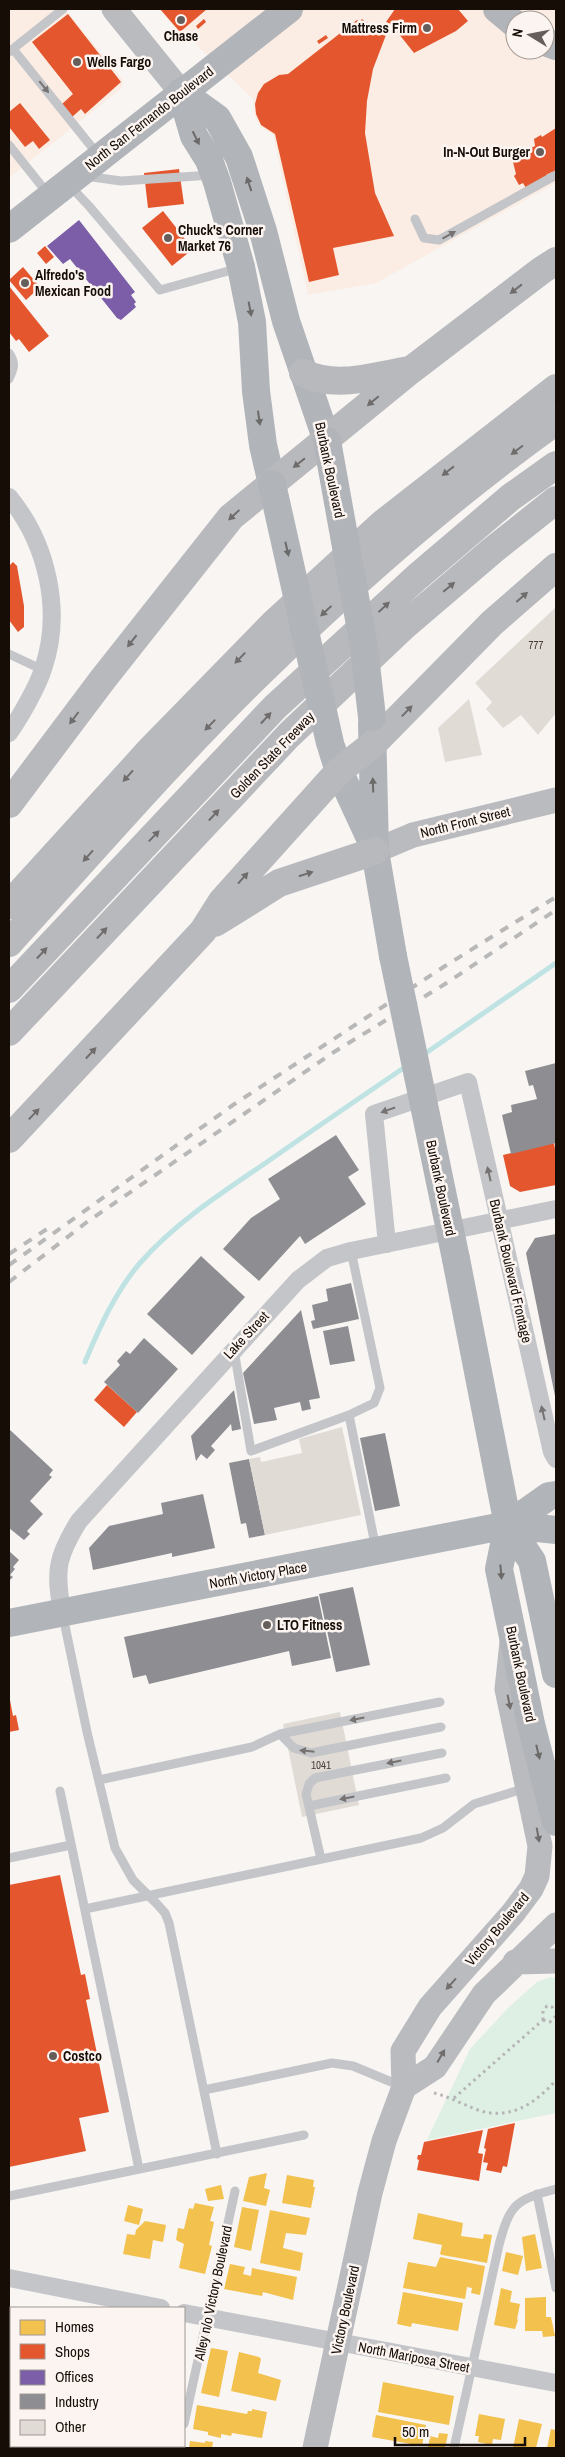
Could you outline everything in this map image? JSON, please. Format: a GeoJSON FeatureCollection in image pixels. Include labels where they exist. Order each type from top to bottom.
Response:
{"type":"FeatureCollection","features":[{"type":"Feature","properties":{"kind":"highway"},"geometry":{"type":"LineString","coordinates":[[9,804],[103,678],[231,517],[411,370],[556,261]]}},
{"type":"Feature","properties":{"kind":"highway"},"geometry":{"type":"LineString","coordinates":[[303,373],[319,381],[348,381],[411,370]]}},
{"type":"Feature","properties":{"kind":"highway"},"geometry":{"type":"LineString","coordinates":[[9,905],[152,749],[274,623],[382,524],[556,388]]}},
{"type":"Feature","properties":{"kind":"highway"},"geometry":{"type":"LineString","coordinates":[[9,943],[193,742],[258,675],[394,548],[473,483],[556,421]]}},
{"type":"Feature","properties":{"kind":"highway"},"geometry":{"type":"LineString","coordinates":[[9,989],[275,708],[416,577],[511,497],[556,465]]}},
{"type":"Feature","properties":{"kind":"highway","name":"Golden State Freeway"},"geometry":{"type":"LineString","coordinates":[[9,1032],[289,735],[404,626],[493,550],[556,500]]}},
{"type":"Feature","properties":{"kind":"highway"},"geometry":{"type":"LineString","coordinates":[[9,1139],[203,931],[222,901],[339,771],[372,745],[492,624],[556,567]]}},
{"type":"Feature","properties":{"kind":"highway"},"geometry":{"type":"LineString","coordinates":[[203,931],[279,883],[375,851]]}},
{"type":"Feature","properties":{"kind":"main road","name":"Burbank Boulevard"},"geometry":{"type":"LineString","coordinates":[[114,9],[181,92],[216,118],[240,157],[249,182],[286,321],[326,441],[364,648],[372,717],[375,851],[385,916],[456,1259],[508,1525],[499,1569],[532,1724],[556,1822]]}},
{"type":"Feature","properties":{"kind":"main road","name":"North San Fernando Boulevard"},"geometry":{"type":"LineString","coordinates":[[9,229],[289,9]]}},
{"type":"Feature","properties":{"kind":"main road","name":"Burbank Boulevard"},"geometry":{"type":"LineString","coordinates":[[181,92],[194,136],[208,160],[228,215],[242,268],[252,322],[256,392],[263,445],[330,743],[339,771],[375,851]]}},
{"type":"Feature","properties":{"kind":"main road","name":"North Front Street"},"geometry":{"type":"LineString","coordinates":[[375,851],[413,835],[556,800]]}},
{"type":"Feature","properties":{"kind":"main road"},"geometry":{"type":"LineString","coordinates":[[508,1525],[548,1496],[556,1495]]}},
{"type":"Feature","properties":{"kind":"main road","name":"Burbank Boulevard"},"geometry":{"type":"LineString","coordinates":[[508,1525],[532,1561],[556,1674]]}},
{"type":"Feature","properties":{"kind":"main road"},"geometry":{"type":"LineString","coordinates":[[508,1525],[556,1530]]}},
{"type":"Feature","properties":{"kind":"main road","name":"North Victory Place"},"geometry":{"type":"LineString","coordinates":[[9,1623],[508,1525]]}},
{"type":"Feature","properties":{"kind":"main road","name":"Victory Boulevard"},"geometry":{"type":"LineString","coordinates":[[315,2448],[370,2193],[384,2141],[404,2087],[404,2052],[430,2007],[522,1902],[537,1876],[540,1846],[507,1689],[513,1636]]}},
{"type":"Feature","properties":{"kind":"main road"},"geometry":{"type":"LineString","coordinates":[[404,2087],[435,2067],[484,1994],[515,1962],[556,1926]]}},
{"type":"Feature","properties":{"kind":"main road"},"geometry":{"type":"LineString","coordinates":[[515,1962],[556,1961]]}},
{"type":"Feature","properties":{"kind":"street"},"geometry":{"type":"LineString","coordinates":[[9,497],[20,511],[47,569],[52,621],[43,670],[10,727]]}},
{"type":"Feature","properties":{"kind":"street","name":"Burbank Boulevard Frontage"},"geometry":{"type":"LineString","coordinates":[[387,1244],[374,1114],[468,1082],[552,1452],[556,1460]]}},
{"type":"Feature","properties":{"kind":"street","name":"Lake Street"},"geometry":{"type":"LineString","coordinates":[[62,1612],[57,1579],[58,1564],[63,1550],[79,1521],[234,1348],[298,1280],[327,1258],[351,1251],[556,1209]]}},
{"type":"Feature","properties":{"kind":"street"},"geometry":{"type":"LineString","coordinates":[[9,2278],[156,2307]]}},
{"type":"Feature","properties":{"kind":"street","name":"North Mariposa Street"},"geometry":{"type":"LineString","coordinates":[[185,2313],[556,2383]]}},
{"type":"Feature","properties":{"kind":"lane"},"geometry":{"type":"LineString","coordinates":[[63,9],[11,50],[100,157]]}},
{"type":"Feature","properties":{"kind":"lane"},"geometry":{"type":"LineString","coordinates":[[9,145],[65,185],[89,206],[160,290],[242,268]]}},
{"type":"Feature","properties":{"kind":"lane"},"geometry":{"type":"LineString","coordinates":[[65,185],[214,175]]}},
{"type":"Feature","properties":{"kind":"lane"},"geometry":{"type":"LineString","coordinates":[[415,219],[424,238],[439,240],[556,175]]}},
{"type":"Feature","properties":{"kind":"lane"},"geometry":{"type":"LineString","coordinates":[[9,353],[14,361],[9,379]]}},
{"type":"Feature","properties":{"kind":"lane"},"geometry":{"type":"LineString","coordinates":[[9,654],[43,670]]}},
{"type":"Feature","properties":{"kind":"lane"},"geometry":{"type":"LineString","coordinates":[[234,1348],[251,1451],[349,1416],[374,1403],[380,1388],[351,1251]]}},
{"type":"Feature","properties":{"kind":"lane"},"geometry":{"type":"LineString","coordinates":[[349,1416],[376,1552]]}},
{"type":"Feature","properties":{"kind":"lane"},"geometry":{"type":"LineString","coordinates":[[62,1612],[99,1780],[112,1835],[120,1859],[133,1880],[165,1913],[169,1923],[217,2154]]}},
{"type":"Feature","properties":{"kind":"lane"},"geometry":{"type":"LineString","coordinates":[[99,1780],[252,1747],[280,1734],[440,1702]]}},
{"type":"Feature","properties":{"kind":"lane"},"geometry":{"type":"LineString","coordinates":[[280,1734],[294,1748],[311,1753],[441,1727]]}},
{"type":"Feature","properties":{"kind":"lane"},"geometry":{"type":"LineString","coordinates":[[320,1859],[307,1789],[315,1778],[442,1753]]}},
{"type":"Feature","properties":{"kind":"lane"},"geometry":{"type":"LineString","coordinates":[[309,1806],[446,1778]]}},
{"type":"Feature","properties":{"kind":"lane"},"geometry":{"type":"LineString","coordinates":[[85,1909],[433,1834],[474,1804],[527,1788]]}},
{"type":"Feature","properties":{"kind":"lane"},"geometry":{"type":"LineString","coordinates":[[60,1791],[139,2169]]}},
{"type":"Feature","properties":{"kind":"lane"},"geometry":{"type":"LineString","coordinates":[[9,1858],[71,1845]]}},
{"type":"Feature","properties":{"kind":"lane"},"geometry":{"type":"LineString","coordinates":[[204,2090],[332,2063],[352,2066],[404,2087]]}},
{"type":"Feature","properties":{"kind":"lane"},"geometry":{"type":"LineString","coordinates":[[9,2196],[304,2135]]}},
{"type":"Feature","properties":{"kind":"lane"},"geometry":{"type":"LineString","coordinates":[[454,2448],[507,2221],[520,2201],[556,2189]]}},
{"type":"Feature","properties":{"kind":"lane","name":"Alley n/o Victory Boulevard"},"geometry":{"type":"LineString","coordinates":[[185,2419],[235,2191]]}},
{"type":"Feature","properties":{"kind":"lane"},"geometry":{"type":"LineString","coordinates":[[537,2194],[556,2288]]}},
{"type":"Feature","properties":{"kind":"path"},"geometry":{"type":"LineString","coordinates":[[543,2020],[542,2010],[547,2006],[552,2007],[556,2012]]}},
{"type":"Feature","properties":{"kind":"path"},"geometry":{"type":"LineString","coordinates":[[543,2020],[550,2022],[556,2016]]}},
{"type":"Feature","properties":{"kind":"path"},"geometry":{"type":"LineString","coordinates":[[454,2098],[543,2020]]}},
{"type":"Feature","properties":{"kind":"path"},"geometry":{"type":"LineString","coordinates":[[404,2087],[454,2098],[483,2111],[513,2111],[528,2106],[541,2097],[556,2080]]}},
{"type":"Feature","properties":{"kind":"shaded area"},"geometry":{"type":"Polygon","coordinates":[[[9,9],[65,9],[123,80],[122,88],[9,178],[9,9]]]}},
{"type":"Feature","properties":{"kind":"shaded area"},"geometry":{"type":"Polygon","coordinates":[[[159,9],[556,9],[556,183],[376,283],[308,295],[273,135],[260,127],[255,116],[253,99],[183,32],[178,32],[159,9]]]}},
{"type":"Feature","properties":{"kind":"green space"},"geometry":{"type":"Polygon","coordinates":[[[550,1977],[556,1978],[556,2113],[427,2140],[470,2049],[507,2009],[537,1982],[550,1977]]]}},
{"type":"Feature","properties":{"kind":"building: Homes"},"geometry":{"type":"Polygon","coordinates":[[[267,2173],[264,2188],[270,2190],[266,2206],[243,2201],[249,2177],[267,2173]]]}},
{"type":"Feature","properties":{"kind":"building: Homes"},"geometry":{"type":"Polygon","coordinates":[[[287,2175],[314,2180],[313,2187],[315,2187],[311,2208],[282,2203],[287,2175]]]}},
{"type":"Feature","properties":{"kind":"building: Homes"},"geometry":{"type":"Polygon","coordinates":[[[221,2185],[224,2199],[208,2201],[205,2189],[221,2185]]]}},
{"type":"Feature","properties":{"kind":"building: Homes"},"geometry":{"type":"Polygon","coordinates":[[[195,2203],[214,2207],[210,2221],[214,2222],[209,2245],[212,2246],[205,2274],[179,2268],[184,2244],[176,2240],[178,2228],[184,2229],[189,2208],[193,2209],[195,2203]]]}},
{"type":"Feature","properties":{"kind":"building: Homes"},"geometry":{"type":"Polygon","coordinates":[[[128,2205],[143,2209],[139,2225],[124,2221],[128,2205]]]}},
{"type":"Feature","properties":{"kind":"building: Homes"},"geometry":{"type":"Polygon","coordinates":[[[242,2207],[259,2210],[251,2251],[234,2247],[242,2207]]]}},
{"type":"Feature","properties":{"kind":"building: Homes"},"geometry":{"type":"Polygon","coordinates":[[[270,2210],[310,2218],[306,2235],[286,2233],[283,2248],[303,2253],[300,2271],[260,2263],[270,2210]]]}},
{"type":"Feature","properties":{"kind":"building: Homes"},"geometry":{"type":"Polygon","coordinates":[[[418,2213],[463,2223],[461,2236],[483,2239],[484,2234],[492,2235],[487,2263],[442,2255],[440,2254],[442,2245],[413,2239],[418,2213]]]}},
{"type":"Feature","properties":{"kind":"building: Homes"},"geometry":{"type":"Polygon","coordinates":[[[145,2221],[166,2225],[163,2242],[153,2240],[150,2259],[123,2254],[127,2234],[135,2235],[136,2230],[145,2221]]]}},
{"type":"Feature","properties":{"kind":"building: Homes"},"geometry":{"type":"Polygon","coordinates":[[[535,2234],[542,2268],[526,2271],[522,2237],[535,2234]]]}},
{"type":"Feature","properties":{"kind":"building: Homes"},"geometry":{"type":"Polygon","coordinates":[[[506,2252],[523,2256],[518,2275],[502,2271],[506,2252]]]}},
{"type":"Feature","properties":{"kind":"building: Homes"},"geometry":{"type":"Polygon","coordinates":[[[440,2257],[485,2266],[480,2295],[471,2293],[472,2288],[467,2287],[465,2299],[403,2288],[408,2262],[436,2267],[440,2257]]]}},
{"type":"Feature","properties":{"kind":"building: Homes"},"geometry":{"type":"Polygon","coordinates":[[[230,2264],[245,2267],[243,2274],[251,2276],[252,2268],[297,2277],[293,2300],[263,2292],[262,2296],[224,2289],[230,2264]]]}},
{"type":"Feature","properties":{"kind":"building: Homes"},"geometry":{"type":"Polygon","coordinates":[[[501,2288],[512,2291],[510,2302],[520,2304],[515,2329],[494,2325],[501,2288]]]}},
{"type":"Feature","properties":{"kind":"building: Homes"},"geometry":{"type":"Polygon","coordinates":[[[403,2292],[463,2303],[458,2331],[412,2323],[411,2327],[397,2324],[403,2292]]]}},
{"type":"Feature","properties":{"kind":"building: Homes"},"geometry":{"type":"Polygon","coordinates":[[[546,2297],[546,2317],[551,2317],[555,2336],[543,2337],[542,2331],[525,2331],[525,2298],[546,2297]]]}},
{"type":"Feature","properties":{"kind":"building: Homes"},"geometry":{"type":"Polygon","coordinates":[[[9,2325],[10,2325],[10,2360],[9,2325]]]}},
{"type":"Feature","properties":{"kind":"building: Homes"},"geometry":{"type":"Polygon","coordinates":[[[211,2348],[228,2351],[219,2397],[201,2393],[211,2348]]]}},
{"type":"Feature","properties":{"kind":"building: Homes"},"geometry":{"type":"Polygon","coordinates":[[[239,2352],[261,2359],[258,2373],[281,2380],[276,2401],[231,2391],[239,2352]]]}},
{"type":"Feature","properties":{"kind":"building: Homes"},"geometry":{"type":"Polygon","coordinates":[[[383,2382],[454,2396],[449,2425],[378,2412],[383,2382]]]}},
{"type":"Feature","properties":{"kind":"building: Homes"},"geometry":{"type":"Polygon","coordinates":[[[197,2405],[247,2414],[252,2409],[267,2412],[262,2438],[232,2433],[231,2436],[221,2434],[221,2438],[208,2435],[208,2432],[193,2429],[197,2405]]]}},
{"type":"Feature","properties":{"kind":"building: Homes"},"geometry":{"type":"Polygon","coordinates":[[[479,2414],[505,2419],[501,2440],[493,2439],[492,2445],[478,2442],[479,2436],[475,2436],[479,2414]]]}},
{"type":"Feature","properties":{"kind":"building: Homes"},"geometry":{"type":"Polygon","coordinates":[[[376,2415],[426,2425],[422,2446],[372,2437],[376,2415]]]}},
{"type":"Feature","properties":{"kind":"building: Homes"},"geometry":{"type":"Polygon","coordinates":[[[9,2419],[10,2443],[9,2443],[9,2419]]]}},
{"type":"Feature","properties":{"kind":"building: Homes"},"geometry":{"type":"Polygon","coordinates":[[[519,2419],[542,2424],[536,2448],[513,2448],[519,2419]]]}},
{"type":"Feature","properties":{"kind":"building: Homes"},"geometry":{"type":"Polygon","coordinates":[[[551,2429],[556,2430],[556,2448],[547,2448],[551,2429]]]}},
{"type":"Feature","properties":{"kind":"building: Homes"},"geometry":{"type":"Polygon","coordinates":[[[439,2433],[448,2434],[445,2448],[428,2448],[430,2436],[438,2438],[439,2433]]]}},
{"type":"Feature","properties":{"kind":"building: Homes"},"geometry":{"type":"Polygon","coordinates":[[[190,2441],[213,2442],[212,2448],[189,2448],[190,2441]]]}},
{"type":"Feature","properties":{"kind":"building: Shops","name":"Chase"},"geometry":{"type":"Polygon","coordinates":[[[160,9],[207,9],[180,32],[160,9]]]}},
{"type":"Feature","properties":{"kind":"building: Shops","name":"Mattress Firm"},"geometry":{"type":"Polygon","coordinates":[[[395,9],[458,9],[468,21],[456,31],[414,53],[391,24],[386,22],[395,9]]]}},
{"type":"Feature","properties":{"kind":"building: Shops","name":"Wells Fargo"},"geometry":{"type":"Polygon","coordinates":[[[68,14],[121,82],[85,114],[81,109],[72,117],[62,104],[73,94],[32,42],[68,14]]]}},
{"type":"Feature","properties":{"kind":"building: Shops"},"geometry":{"type":"Polygon","coordinates":[[[204,19],[206,22],[198,29],[196,26],[204,19]]]}},
{"type":"Feature","properties":{"kind":"building: Shops"},"geometry":{"type":"Polygon","coordinates":[[[362,19],[386,35],[373,69],[367,101],[365,133],[375,193],[394,236],[333,248],[339,275],[309,282],[275,134],[261,125],[256,114],[255,104],[258,93],[264,84],[279,75],[288,74],[357,20],[360,22],[362,19]]]}},
{"type":"Feature","properties":{"kind":"building: Shops"},"geometry":{"type":"Polygon","coordinates":[[[326,35],[328,38],[319,44],[317,41],[326,35]]]}},
{"type":"Feature","properties":{"kind":"building: Shops"},"geometry":{"type":"Polygon","coordinates":[[[20,103],[50,140],[39,149],[33,141],[25,147],[9,127],[9,112],[20,103]]]}},
{"type":"Feature","properties":{"kind":"building: Shops","name":"In-N-Out Burger"},"geometry":{"type":"Polygon","coordinates":[[[556,128],[556,172],[546,175],[547,177],[526,188],[523,183],[519,185],[514,176],[516,174],[512,158],[535,146],[534,139],[541,135],[542,137],[556,128]]]}},
{"type":"Feature","properties":{"kind":"building: Shops"},"geometry":{"type":"Polygon","coordinates":[[[179,169],[184,204],[148,208],[144,173],[179,169]]]}},
{"type":"Feature","properties":{"kind":"building: Shops","name":"Chuck's Corner Market 76"},"geometry":{"type":"Polygon","coordinates":[[[163,211],[193,249],[172,266],[142,228],[163,211]]]}},
{"type":"Feature","properties":{"kind":"building: Shops"},"geometry":{"type":"Polygon","coordinates":[[[45,246],[54,257],[46,264],[37,253],[45,246]]]}},
{"type":"Feature","properties":{"kind":"building: Shops","name":"Alfredo's Mexican Food"},"geometry":{"type":"Polygon","coordinates":[[[23,267],[40,287],[26,300],[9,280],[23,267]]]}},
{"type":"Feature","properties":{"kind":"building: Shops"},"geometry":{"type":"Polygon","coordinates":[[[9,286],[49,336],[29,352],[19,339],[16,341],[9,332],[9,286]]]}},
{"type":"Feature","properties":{"kind":"building: Shops"},"geometry":{"type":"Polygon","coordinates":[[[13,562],[17,566],[24,606],[24,627],[18,632],[9,620],[9,566],[13,562]]]}},
{"type":"Feature","properties":{"kind":"building: Shops"},"geometry":{"type":"Polygon","coordinates":[[[554,1143],[556,1185],[520,1192],[510,1186],[503,1155],[554,1143]]]}},
{"type":"Feature","properties":{"kind":"building: Shops"},"geometry":{"type":"Polygon","coordinates":[[[107,1385],[137,1412],[124,1427],[94,1400],[107,1385]]]}},
{"type":"Feature","properties":{"kind":"building: Shops"},"geometry":{"type":"Polygon","coordinates":[[[10,1700],[13,1716],[16,1715],[19,1730],[9,1732],[10,1700]]]}},
{"type":"Feature","properties":{"kind":"building: Shops","name":"Costco"},"geometry":{"type":"Polygon","coordinates":[[[60,1875],[81,1975],[85,1974],[90,1999],[86,2000],[109,2112],[79,2118],[86,2151],[9,2167],[9,1885],[60,1875]]]}},
{"type":"Feature","properties":{"kind":"building: Shops"},"geometry":{"type":"Polygon","coordinates":[[[515,2123],[507,2167],[503,2166],[501,2173],[486,2170],[488,2163],[483,2162],[488,2129],[515,2123]]]}},
{"type":"Feature","properties":{"kind":"building: Shops"},"geometry":{"type":"Polygon","coordinates":[[[483,2130],[478,2153],[483,2154],[479,2181],[417,2170],[418,2155],[421,2155],[424,2142],[483,2130]]]}},
{"type":"Feature","properties":{"kind":"building: Offices"},"geometry":{"type":"Polygon","coordinates":[[[79,220],[135,292],[131,295],[136,302],[134,304],[136,307],[121,320],[117,318],[70,259],[63,264],[47,246],[79,220]]]}},
{"type":"Feature","properties":{"kind":"building: Industry"},"geometry":{"type":"Polygon","coordinates":[[[556,1063],[556,1143],[511,1154],[502,1115],[512,1112],[511,1105],[537,1099],[533,1085],[529,1086],[525,1071],[556,1063]]]}},
{"type":"Feature","properties":{"kind":"building: Industry"},"geometry":{"type":"Polygon","coordinates":[[[336,1135],[359,1170],[348,1177],[366,1204],[305,1244],[300,1236],[259,1281],[223,1249],[251,1218],[280,1199],[268,1179],[336,1135]]]}},
{"type":"Feature","properties":{"kind":"building: Industry"},"geometry":{"type":"Polygon","coordinates":[[[556,1234],[555,1396],[526,1253],[535,1238],[556,1234]]]}},
{"type":"Feature","properties":{"kind":"building: Industry"},"geometry":{"type":"Polygon","coordinates":[[[201,1256],[245,1297],[192,1355],[147,1314],[201,1256]]]}},
{"type":"Feature","properties":{"kind":"building: Industry"},"geometry":{"type":"Polygon","coordinates":[[[351,1283],[359,1319],[313,1329],[311,1321],[315,1320],[312,1305],[328,1301],[326,1289],[351,1283]]]}},
{"type":"Feature","properties":{"kind":"building: Industry"},"geometry":{"type":"Polygon","coordinates":[[[301,1310],[320,1398],[309,1400],[311,1409],[302,1411],[300,1402],[274,1408],[277,1420],[254,1424],[243,1373],[301,1310]]]}},
{"type":"Feature","properties":{"kind":"building: Industry"},"geometry":{"type":"Polygon","coordinates":[[[348,1326],[355,1361],[330,1365],[323,1331],[348,1326]]]}},
{"type":"Feature","properties":{"kind":"building: Industry"},"geometry":{"type":"Polygon","coordinates":[[[144,1338],[178,1369],[138,1413],[104,1382],[120,1365],[117,1361],[126,1351],[130,1354],[144,1338]]]}},
{"type":"Feature","properties":{"kind":"building: Industry"},"geometry":{"type":"Polygon","coordinates":[[[234,1390],[241,1429],[232,1431],[231,1424],[211,1446],[215,1450],[207,1459],[201,1454],[196,1461],[191,1436],[234,1390]]]}},
{"type":"Feature","properties":{"kind":"building: Industry"},"geometry":{"type":"Polygon","coordinates":[[[9,1429],[53,1470],[49,1475],[52,1477],[30,1501],[43,1514],[27,1531],[30,1534],[24,1540],[9,1528],[9,1429]]]}},
{"type":"Feature","properties":{"kind":"building: Industry"},"geometry":{"type":"Polygon","coordinates":[[[385,1433],[400,1506],[375,1511],[360,1438],[385,1433]]]}},
{"type":"Feature","properties":{"kind":"building: Industry"},"geometry":{"type":"Polygon","coordinates":[[[249,1459],[265,1535],[249,1538],[246,1523],[241,1524],[229,1463],[249,1459]]]}},
{"type":"Feature","properties":{"kind":"building: Industry"},"geometry":{"type":"Polygon","coordinates":[[[203,1494],[215,1548],[172,1557],[172,1553],[93,1570],[89,1548],[109,1526],[163,1514],[161,1503],[203,1494]]]}},
{"type":"Feature","properties":{"kind":"building: Industry"},"geometry":{"type":"Polygon","coordinates":[[[9,1551],[19,1560],[13,1567],[15,1569],[10,1575],[13,1577],[9,1581],[9,1551]]]}},
{"type":"Feature","properties":{"kind":"building: Industry"},"geometry":{"type":"Polygon","coordinates":[[[353,1587],[370,1665],[336,1672],[319,1594],[353,1587]]]}},
{"type":"Feature","properties":{"kind":"building: Industry"},"geometry":{"type":"Polygon","coordinates":[[[318,1596],[331,1658],[292,1666],[289,1651],[149,1684],[146,1675],[133,1678],[124,1637],[318,1596]]]}},
{"type":"Feature","properties":{"kind":"building: Other"},"geometry":{"type":"Polygon","coordinates":[[[214,239],[216,249],[212,249],[210,240],[214,239]]]}},
{"type":"Feature","properties":{"kind":"building: Other"},"geometry":{"type":"Polygon","coordinates":[[[556,607],[556,713],[538,735],[521,715],[503,728],[486,709],[492,702],[475,683],[556,607]]]}},
{"type":"Feature","properties":{"kind":"building: Other"},"geometry":{"type":"Polygon","coordinates":[[[469,699],[482,755],[445,762],[438,728],[469,699]]]}},
{"type":"Feature","properties":{"kind":"building: Other"},"geometry":{"type":"Polygon","coordinates":[[[342,1427],[361,1515],[265,1535],[249,1459],[260,1457],[261,1462],[302,1453],[299,1439],[342,1427]]]}},
{"type":"Feature","properties":{"kind":"building: Other"},"geometry":{"type":"Polygon","coordinates":[[[340,1712],[359,1805],[302,1817],[283,1724],[340,1712]]]}},
{"type":"Feature","properties":{"kind":"waterway"},"geometry":{"type":"LineString","coordinates":[[423,1055],[556,963]]}},
{"type":"Feature","properties":{"kind":"waterway"},"geometry":{"type":"LineString","coordinates":[[85,1362],[102,1323],[123,1286],[140,1263],[169,1234],[217,1196],[408,1065]]}},
{"type":"Feature","properties":{"kind":"railway"},"geometry":{"type":"LineString","coordinates":[[9,1265],[233,1105],[445,966],[556,897]]}},
{"type":"Feature","properties":{"kind":"railway"},"geometry":{"type":"LineString","coordinates":[[9,1282],[87,1222],[334,1052],[445,984],[556,910]]}},
{"type":"Feature","properties":{"kind":"railway"},"geometry":{"type":"LineString","coordinates":[[9,1254],[50,1227]]}},
{"type":"Feature","properties":{"kind":"place","name":"Chase"},"geometry":{"type":"Point","coordinates":[181,20]}},
{"type":"Feature","properties":{"kind":"place","name":"Mattress Firm"},"geometry":{"type":"Point","coordinates":[427,28]}},
{"type":"Feature","properties":{"kind":"place","name":"Wells Fargo"},"geometry":{"type":"Point","coordinates":[77,62]}},
{"type":"Feature","properties":{"kind":"place","name":"In-N-Out Burger"},"geometry":{"type":"Point","coordinates":[540,152]}},
{"type":"Feature","properties":{"kind":"place","name":"Chuck's Corner Market 76"},"geometry":{"type":"Point","coordinates":[168,238]}},
{"type":"Feature","properties":{"kind":"place","name":"Alfredo's Mexican Food"},"geometry":{"type":"Point","coordinates":[25,283]}},
{"type":"Feature","properties":{"kind":"place","name":"LTO Fitness"},"geometry":{"type":"Point","coordinates":[267,1625]}},
{"type":"Feature","properties":{"kind":"place","name":"Costco"},"geometry":{"type":"Point","coordinates":[53,2056]}}]}
